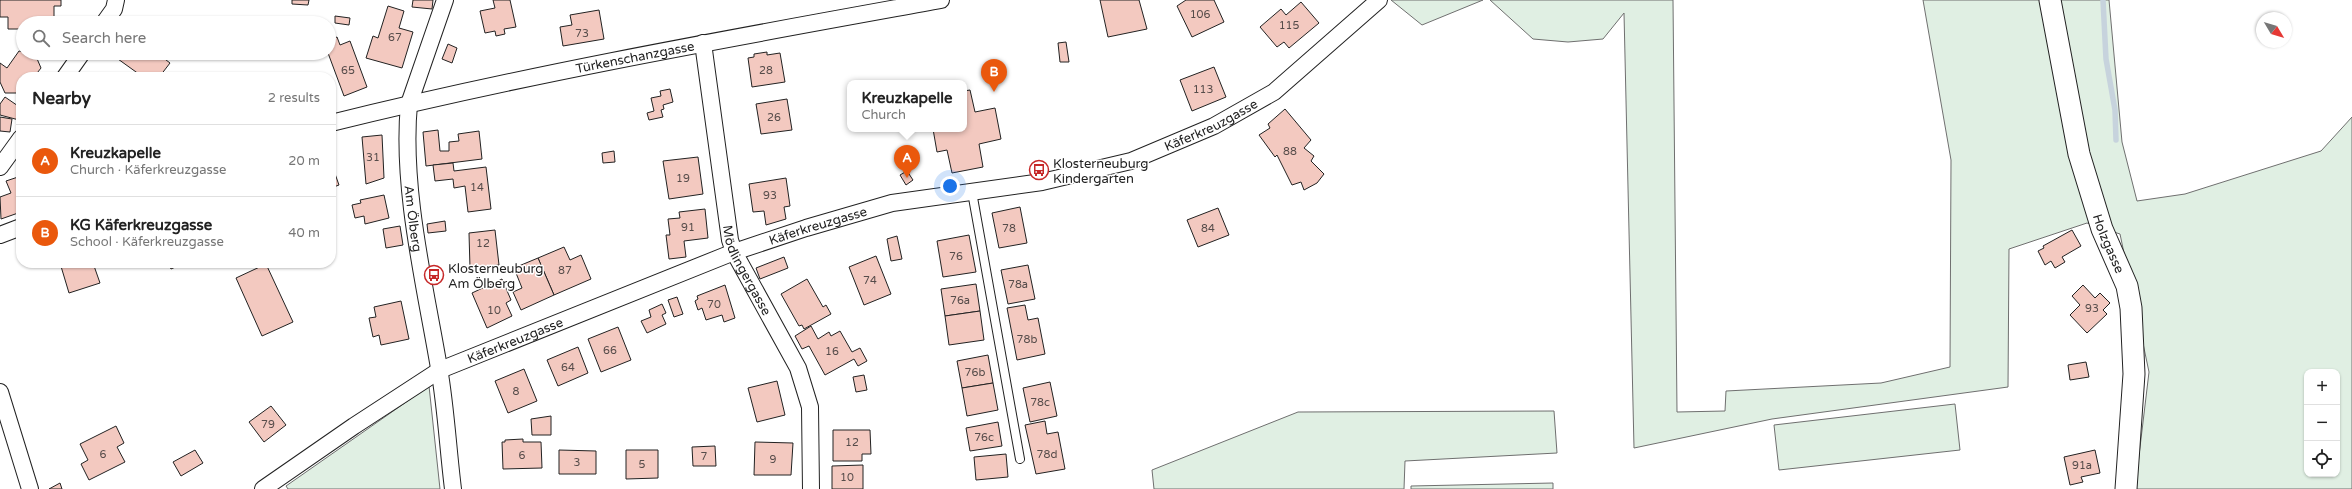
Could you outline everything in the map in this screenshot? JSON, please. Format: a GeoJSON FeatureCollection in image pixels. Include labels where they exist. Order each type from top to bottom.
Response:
{"type":"FeatureCollection","features":[{"type":"Feature","properties":{"kind":"street"},"geometry":{"type":"LineString","coordinates":[[109,16],[114,9],[116,0]]}},
{"type":"Feature","properties":{"kind":"street","name":"Am Ölberg"},"geometry":{"type":"LineString","coordinates":[[445,0],[409,104],[408,140],[411,197],[422,280],[440,370],[453,489]]}},
{"type":"Feature","properties":{"kind":"street","name":"Türkenschanzgasse"},"geometry":{"type":"LineString","coordinates":[[336,122],[409,104],[703,43],[942,0]]}},
{"type":"Feature","properties":{"kind":"street","name":"Käferkreuzgasse"},"geometry":{"type":"LineString","coordinates":[[263,489],[360,421],[440,370],[734,252],[806,228],[892,203],[1042,182],[1131,161],[1214,126],[1274,92],[1378,0]]}},
{"type":"Feature","properties":{"kind":"street","name":"Holzgasse"},"geometry":{"type":"LineString","coordinates":[[2050,0],[2079,154],[2102,229],[2121,269],[2128,293],[2134,374],[2126,489]]}},
{"type":"Feature","properties":{"kind":"street","name":"Mödlingergasse"},"geometry":{"type":"LineString","coordinates":[[703,43],[730,240],[734,252],[798,368],[810,407],[811,489]]}},
{"type":"Feature","properties":{"kind":"street"},"geometry":{"type":"LineString","coordinates":[[69,72],[77,60]]}},
{"type":"Feature","properties":{"kind":"street"},"geometry":{"type":"LineString","coordinates":[[0,168],[16,145]]}},
{"type":"Feature","properties":{"kind":"street"},"geometry":{"type":"LineString","coordinates":[[0,235],[16,229]]}},
{"type":"Feature","properties":{"kind":"street"},"geometry":{"type":"LineString","coordinates":[[0,392],[30,489]]}},
{"type":"Feature","properties":{"kind":"lane"},"geometry":{"type":"LineString","coordinates":[[972,192],[1020,459]]}},
{"type":"Feature","properties":{"kind":"green space"},"geometry":{"type":"Polygon","coordinates":[[[1391,0],[1483,0],[1422,25],[1391,0]]]}},
{"type":"Feature","properties":{"kind":"green space"},"geometry":{"type":"Polygon","coordinates":[[[1490,0],[1673,0],[1677,412],[1725,411],[1726,391],[1881,383],[1950,367],[1951,160],[1923,0],[2109,0],[2122,142],[2137,201],[2185,194],[2321,151],[2352,117],[2352,489],[2135,489],[2149,372],[2120,234],[2087,223],[2009,249],[2008,387],[1772,419],[1634,448],[1624,13],[1603,39],[1568,42],[1533,39],[1490,0]]]}},
{"type":"Feature","properties":{"kind":"green space"},"geometry":{"type":"Polygon","coordinates":[[[429,386],[440,489],[288,489],[286,486],[429,386]]]}},
{"type":"Feature","properties":{"kind":"green space"},"geometry":{"type":"Polygon","coordinates":[[[1955,404],[1960,450],[1779,470],[1774,425],[1955,404]]]}},
{"type":"Feature","properties":{"kind":"green space"},"geometry":{"type":"Polygon","coordinates":[[[1554,411],[1557,453],[1405,461],[1404,489],[1154,489],[1152,470],[1298,412],[1554,411]]]}},
{"type":"Feature","properties":{"kind":"green space"},"geometry":{"type":"Polygon","coordinates":[[[1553,483],[1553,489],[1411,489],[1411,486],[1553,483]]]}},
{"type":"Feature","properties":{"kind":"building"},"geometry":{"type":"Polygon","coordinates":[[[0,0],[61,0],[61,6],[54,6],[54,16],[16,16],[16,29],[8,29],[8,17],[0,17],[0,0]]]}},
{"type":"Feature","properties":{"kind":"building"},"geometry":{"type":"Polygon","coordinates":[[[292,0],[309,0],[308,5],[292,4],[292,0]]]}},
{"type":"Feature","properties":{"kind":"building"},"geometry":{"type":"Polygon","coordinates":[[[413,0],[433,0],[432,9],[412,7],[413,0]]]}},
{"type":"Feature","properties":{"kind":"building"},"geometry":{"type":"Polygon","coordinates":[[[493,0],[510,0],[516,27],[504,29],[505,34],[496,36],[495,31],[485,33],[480,11],[495,8],[493,0]]]}},
{"type":"Feature","properties":{"kind":"building"},"geometry":{"type":"Polygon","coordinates":[[[1100,0],[1139,0],[1147,29],[1108,37],[1100,0]]]}},
{"type":"Feature","properties":{"kind":"building"},"geometry":{"type":"Polygon","coordinates":[[[1186,0],[1214,0],[1224,22],[1192,37],[1177,6],[1186,0]]]}},
{"type":"Feature","properties":{"kind":"building"},"geometry":{"type":"Polygon","coordinates":[[[1301,2],[1319,23],[1289,48],[1284,42],[1277,47],[1260,27],[1281,9],[1286,15],[1301,2]]]}},
{"type":"Feature","properties":{"kind":"building"},"geometry":{"type":"Polygon","coordinates":[[[388,6],[404,11],[399,28],[413,32],[402,68],[366,58],[373,36],[378,38],[388,6]]]}},
{"type":"Feature","properties":{"kind":"building"},"geometry":{"type":"Polygon","coordinates":[[[599,10],[604,39],[563,46],[560,27],[572,25],[570,15],[599,10]]]}},
{"type":"Feature","properties":{"kind":"building"},"geometry":{"type":"Polygon","coordinates":[[[336,16],[350,18],[349,25],[336,23],[336,16]]]}},
{"type":"Feature","properties":{"kind":"building"},"geometry":{"type":"Polygon","coordinates":[[[336,37],[340,45],[350,41],[367,87],[344,96],[331,60],[336,60],[336,37]]]}},
{"type":"Feature","properties":{"kind":"building"},"geometry":{"type":"Polygon","coordinates":[[[1066,42],[1069,62],[1060,62],[1058,43],[1066,42]]]}},
{"type":"Feature","properties":{"kind":"building"},"geometry":{"type":"Polygon","coordinates":[[[448,44],[457,48],[452,63],[442,59],[448,44]]]}},
{"type":"Feature","properties":{"kind":"building"},"geometry":{"type":"Polygon","coordinates":[[[767,52],[767,55],[780,53],[785,82],[752,87],[748,58],[754,57],[754,54],[767,52]]]}},
{"type":"Feature","properties":{"kind":"building"},"geometry":{"type":"Polygon","coordinates":[[[16,55],[16,60],[38,60],[41,68],[38,72],[16,72],[16,93],[5,93],[0,82],[0,63],[7,68],[16,55]]]}},
{"type":"Feature","properties":{"kind":"building"},"geometry":{"type":"Polygon","coordinates":[[[119,60],[166,60],[170,63],[163,72],[136,72],[119,60]]]}},
{"type":"Feature","properties":{"kind":"building"},"geometry":{"type":"Polygon","coordinates":[[[1214,67],[1226,97],[1192,111],[1180,80],[1214,67]]]}},
{"type":"Feature","properties":{"kind":"building"},"geometry":{"type":"Polygon","coordinates":[[[670,89],[673,102],[663,105],[664,109],[661,110],[663,117],[649,120],[647,113],[654,111],[651,98],[661,96],[660,91],[670,89]]]}},
{"type":"Feature","properties":{"kind":"building"},"geometry":{"type":"Polygon","coordinates":[[[967,90],[970,90],[975,112],[995,108],[1001,139],[979,144],[983,167],[952,173],[947,150],[937,152],[934,132],[967,132],[967,90]]]}},
{"type":"Feature","properties":{"kind":"building"},"geometry":{"type":"Polygon","coordinates":[[[5,97],[16,105],[16,119],[0,115],[0,104],[5,97]]]}},
{"type":"Feature","properties":{"kind":"building"},"geometry":{"type":"Polygon","coordinates":[[[787,99],[792,130],[761,134],[756,104],[787,99]]]}},
{"type":"Feature","properties":{"kind":"building"},"geometry":{"type":"Polygon","coordinates":[[[1285,109],[1311,140],[1304,148],[1314,156],[1311,161],[1324,174],[1317,183],[1304,190],[1301,182],[1292,185],[1277,155],[1275,157],[1259,135],[1270,128],[1268,124],[1285,109]]]}},
{"type":"Feature","properties":{"kind":"building"},"geometry":{"type":"Polygon","coordinates":[[[0,117],[12,119],[10,132],[0,131],[0,117]]]}},
{"type":"Feature","properties":{"kind":"building"},"geometry":{"type":"Polygon","coordinates":[[[438,130],[440,151],[449,151],[449,142],[459,141],[458,134],[479,131],[482,159],[426,166],[423,132],[438,130]]]}},
{"type":"Feature","properties":{"kind":"building"},"geometry":{"type":"Polygon","coordinates":[[[382,135],[384,178],[366,184],[362,137],[382,135]]]}},
{"type":"Feature","properties":{"kind":"building"},"geometry":{"type":"Polygon","coordinates":[[[614,151],[615,162],[603,163],[602,153],[614,151]]]}},
{"type":"Feature","properties":{"kind":"building"},"geometry":{"type":"Polygon","coordinates":[[[698,157],[703,194],[669,199],[663,161],[698,157]]]}},
{"type":"Feature","properties":{"kind":"building"},"geometry":{"type":"Polygon","coordinates":[[[453,163],[454,171],[486,167],[491,209],[468,212],[465,186],[454,188],[453,179],[435,181],[433,165],[453,163]]]}},
{"type":"Feature","properties":{"kind":"building"},"geometry":{"type":"Polygon","coordinates":[[[907,171],[913,180],[906,185],[900,175],[907,171]]]}},
{"type":"Feature","properties":{"kind":"building"},"geometry":{"type":"Polygon","coordinates":[[[336,177],[339,185],[336,186],[336,177]]]}},
{"type":"Feature","properties":{"kind":"building"},"geometry":{"type":"Polygon","coordinates":[[[16,178],[16,214],[1,219],[0,197],[11,193],[6,181],[16,178]]]}},
{"type":"Feature","properties":{"kind":"building"},"geometry":{"type":"Polygon","coordinates":[[[786,178],[790,206],[784,207],[786,219],[766,225],[764,211],[753,212],[749,184],[786,178]]]}},
{"type":"Feature","properties":{"kind":"building"},"geometry":{"type":"Polygon","coordinates":[[[384,195],[389,218],[365,224],[364,216],[355,218],[352,205],[361,203],[360,200],[384,195]]]}},
{"type":"Feature","properties":{"kind":"building"},"geometry":{"type":"Polygon","coordinates":[[[1020,207],[1027,243],[999,248],[992,213],[1020,207]]]}},
{"type":"Feature","properties":{"kind":"building"},"geometry":{"type":"Polygon","coordinates":[[[1218,208],[1229,235],[1198,247],[1187,220],[1218,208]]]}},
{"type":"Feature","properties":{"kind":"building"},"geometry":{"type":"Polygon","coordinates":[[[705,209],[708,238],[684,241],[686,257],[669,259],[666,235],[670,235],[668,219],[680,218],[679,212],[705,209]]]}},
{"type":"Feature","properties":{"kind":"building"},"geometry":{"type":"Polygon","coordinates":[[[445,221],[446,231],[428,233],[427,224],[445,221]]]}},
{"type":"Feature","properties":{"kind":"building"},"geometry":{"type":"Polygon","coordinates":[[[400,226],[403,245],[386,248],[383,229],[400,226]]]}},
{"type":"Feature","properties":{"kind":"building"},"geometry":{"type":"Polygon","coordinates":[[[495,230],[499,265],[470,268],[469,233],[495,230]]]}},
{"type":"Feature","properties":{"kind":"building"},"geometry":{"type":"Polygon","coordinates":[[[2072,230],[2081,246],[2062,257],[2065,262],[2055,268],[2051,261],[2045,265],[2038,251],[2044,248],[2043,246],[2072,230]]]}},
{"type":"Feature","properties":{"kind":"building"},"geometry":{"type":"Polygon","coordinates":[[[969,235],[976,272],[943,277],[937,241],[969,235]]]}},
{"type":"Feature","properties":{"kind":"building"},"geometry":{"type":"Polygon","coordinates":[[[897,236],[902,259],[891,261],[887,239],[897,236]]]}},
{"type":"Feature","properties":{"kind":"building"},"geometry":{"type":"Polygon","coordinates":[[[564,247],[570,260],[581,255],[591,279],[554,295],[538,258],[564,247]]]}},
{"type":"Feature","properties":{"kind":"building"},"geometry":{"type":"Polygon","coordinates":[[[876,256],[891,294],[864,305],[849,267],[876,256]]]}},
{"type":"Feature","properties":{"kind":"building"},"geometry":{"type":"Polygon","coordinates":[[[784,257],[788,268],[760,279],[756,268],[784,257]]]}},
{"type":"Feature","properties":{"kind":"building"},"geometry":{"type":"Polygon","coordinates":[[[538,258],[554,295],[521,310],[513,292],[522,288],[514,268],[538,258]]]}},
{"type":"Feature","properties":{"kind":"building"},"geometry":{"type":"Polygon","coordinates":[[[1028,265],[1035,299],[1008,304],[1001,270],[1028,265]]]}},
{"type":"Feature","properties":{"kind":"building"},"geometry":{"type":"Polygon","coordinates":[[[62,268],[95,268],[100,283],[69,293],[62,268]]]}},
{"type":"Feature","properties":{"kind":"building"},"geometry":{"type":"Polygon","coordinates":[[[257,268],[268,268],[293,322],[262,336],[236,278],[257,268]]]}},
{"type":"Feature","properties":{"kind":"building"},"geometry":{"type":"Polygon","coordinates":[[[502,279],[511,300],[506,303],[512,316],[487,328],[472,293],[502,279]]]}},
{"type":"Feature","properties":{"kind":"building"},"geometry":{"type":"Polygon","coordinates":[[[807,279],[823,307],[826,305],[831,314],[804,329],[802,325],[799,326],[781,294],[807,279]]]}},
{"type":"Feature","properties":{"kind":"building"},"geometry":{"type":"Polygon","coordinates":[[[976,284],[980,311],[945,316],[941,289],[976,284]]]}},
{"type":"Feature","properties":{"kind":"building"},"geometry":{"type":"Polygon","coordinates":[[[725,285],[735,318],[724,322],[722,315],[706,320],[702,308],[698,310],[695,301],[698,299],[697,296],[725,285]]]}},
{"type":"Feature","properties":{"kind":"building"},"geometry":{"type":"Polygon","coordinates":[[[2083,285],[2095,298],[2100,293],[2110,303],[2103,310],[2107,314],[2087,333],[2070,315],[2080,305],[2072,296],[2083,285]]]}},
{"type":"Feature","properties":{"kind":"building"},"geometry":{"type":"Polygon","coordinates":[[[677,297],[683,314],[674,317],[668,300],[677,297]]]}},
{"type":"Feature","properties":{"kind":"building"},"geometry":{"type":"Polygon","coordinates":[[[401,301],[409,339],[381,345],[379,335],[373,337],[369,318],[376,317],[374,307],[401,301]]]}},
{"type":"Feature","properties":{"kind":"building"},"geometry":{"type":"Polygon","coordinates":[[[662,304],[666,313],[662,315],[666,324],[647,333],[641,321],[651,317],[649,310],[662,304]]]}},
{"type":"Feature","properties":{"kind":"building"},"geometry":{"type":"Polygon","coordinates":[[[1025,305],[1028,320],[1038,318],[1045,354],[1017,360],[1007,308],[1025,305]]]}},
{"type":"Feature","properties":{"kind":"building"},"geometry":{"type":"Polygon","coordinates":[[[980,311],[984,340],[949,345],[945,316],[980,311]]]}},
{"type":"Feature","properties":{"kind":"building"},"geometry":{"type":"Polygon","coordinates":[[[811,326],[818,339],[829,332],[831,336],[840,331],[852,352],[860,348],[867,361],[858,366],[854,359],[825,375],[809,346],[802,349],[795,336],[811,326]]]}},
{"type":"Feature","properties":{"kind":"building"},"geometry":{"type":"Polygon","coordinates":[[[618,327],[631,360],[601,372],[588,339],[618,327]]]}},
{"type":"Feature","properties":{"kind":"building"},"geometry":{"type":"Polygon","coordinates":[[[578,347],[588,373],[558,386],[547,360],[578,347]]]}},
{"type":"Feature","properties":{"kind":"building"},"geometry":{"type":"Polygon","coordinates":[[[988,355],[993,383],[962,388],[957,361],[988,355]]]}},
{"type":"Feature","properties":{"kind":"building"},"geometry":{"type":"Polygon","coordinates":[[[2086,362],[2089,377],[2070,380],[2068,365],[2086,362]]]}},
{"type":"Feature","properties":{"kind":"building"},"geometry":{"type":"Polygon","coordinates":[[[524,369],[537,401],[508,413],[495,381],[524,369]]]}},
{"type":"Feature","properties":{"kind":"building"},"geometry":{"type":"Polygon","coordinates":[[[864,375],[867,390],[856,392],[853,377],[864,375]]]}},
{"type":"Feature","properties":{"kind":"building"},"geometry":{"type":"Polygon","coordinates":[[[777,381],[785,415],[757,422],[748,388],[777,381]]]}},
{"type":"Feature","properties":{"kind":"building"},"geometry":{"type":"Polygon","coordinates":[[[1050,382],[1057,416],[1030,422],[1023,388],[1050,382]]]}},
{"type":"Feature","properties":{"kind":"building"},"geometry":{"type":"Polygon","coordinates":[[[993,383],[998,410],[967,416],[962,388],[993,383]]]}},
{"type":"Feature","properties":{"kind":"building"},"geometry":{"type":"Polygon","coordinates":[[[271,406],[286,425],[264,442],[249,422],[271,406]]]}},
{"type":"Feature","properties":{"kind":"building"},"geometry":{"type":"Polygon","coordinates":[[[551,416],[551,435],[532,435],[531,419],[551,416]]]}},
{"type":"Feature","properties":{"kind":"building"},"geometry":{"type":"Polygon","coordinates":[[[1045,421],[1047,434],[1058,432],[1065,469],[1036,474],[1025,425],[1045,421]]]}},
{"type":"Feature","properties":{"kind":"building"},"geometry":{"type":"Polygon","coordinates":[[[998,422],[1002,446],[970,451],[966,428],[998,422]]]}},
{"type":"Feature","properties":{"kind":"building"},"geometry":{"type":"Polygon","coordinates":[[[116,426],[124,443],[117,447],[125,462],[89,480],[81,464],[88,460],[80,444],[116,426]]]}},
{"type":"Feature","properties":{"kind":"building"},"geometry":{"type":"Polygon","coordinates":[[[833,430],[870,430],[871,454],[862,454],[862,461],[833,461],[833,430]]]}},
{"type":"Feature","properties":{"kind":"building"},"geometry":{"type":"Polygon","coordinates":[[[523,439],[523,442],[541,442],[542,468],[503,469],[502,442],[505,442],[505,440],[523,439]]]}},
{"type":"Feature","properties":{"kind":"building"},"geometry":{"type":"Polygon","coordinates":[[[755,442],[793,443],[791,475],[754,475],[755,442]]]}},
{"type":"Feature","properties":{"kind":"building"},"geometry":{"type":"Polygon","coordinates":[[[715,446],[716,466],[693,466],[692,447],[715,446]]]}},
{"type":"Feature","properties":{"kind":"building"},"geometry":{"type":"Polygon","coordinates":[[[195,450],[203,463],[181,476],[173,462],[195,450]]]}},
{"type":"Feature","properties":{"kind":"building"},"geometry":{"type":"Polygon","coordinates":[[[559,450],[596,451],[596,474],[559,474],[559,450]]]}},
{"type":"Feature","properties":{"kind":"building"},"geometry":{"type":"Polygon","coordinates":[[[626,450],[658,450],[658,478],[626,479],[626,450]]]}},
{"type":"Feature","properties":{"kind":"building"},"geometry":{"type":"Polygon","coordinates":[[[2095,450],[2100,473],[2081,477],[2083,482],[2070,485],[2064,457],[2095,450]]]}},
{"type":"Feature","properties":{"kind":"building"},"geometry":{"type":"Polygon","coordinates":[[[1006,454],[1008,477],[976,480],[974,457],[1006,454]]]}},
{"type":"Feature","properties":{"kind":"building"},"geometry":{"type":"Polygon","coordinates":[[[863,465],[863,489],[832,489],[832,466],[863,465]]]}},
{"type":"Feature","properties":{"kind":"building"},"geometry":{"type":"Polygon","coordinates":[[[60,483],[62,489],[49,489],[60,483]]]}},
{"type":"Feature","properties":{"kind":"waterway"},"geometry":{"type":"LineString","coordinates":[[2103,0],[2106,59],[2115,110],[2116,140]]}},
{"type":"Feature","properties":{"kind":"place","name":"KG Käferkreuzgasse"},"geometry":{"type":"Point","coordinates":[994,92]}},
{"type":"Feature","properties":{"kind":"place","name":"Klosterneuburg Kindergarten"},"geometry":{"type":"Point","coordinates":[1039,170]}},
{"type":"Feature","properties":{"kind":"place","name":"Kreuzkapelle"},"geometry":{"type":"Point","coordinates":[907,178]}},
{"type":"Feature","properties":{"kind":"place","name":"Klosterneuburg Am Ölberg"},"geometry":{"type":"Point","coordinates":[434,275]}}]}
